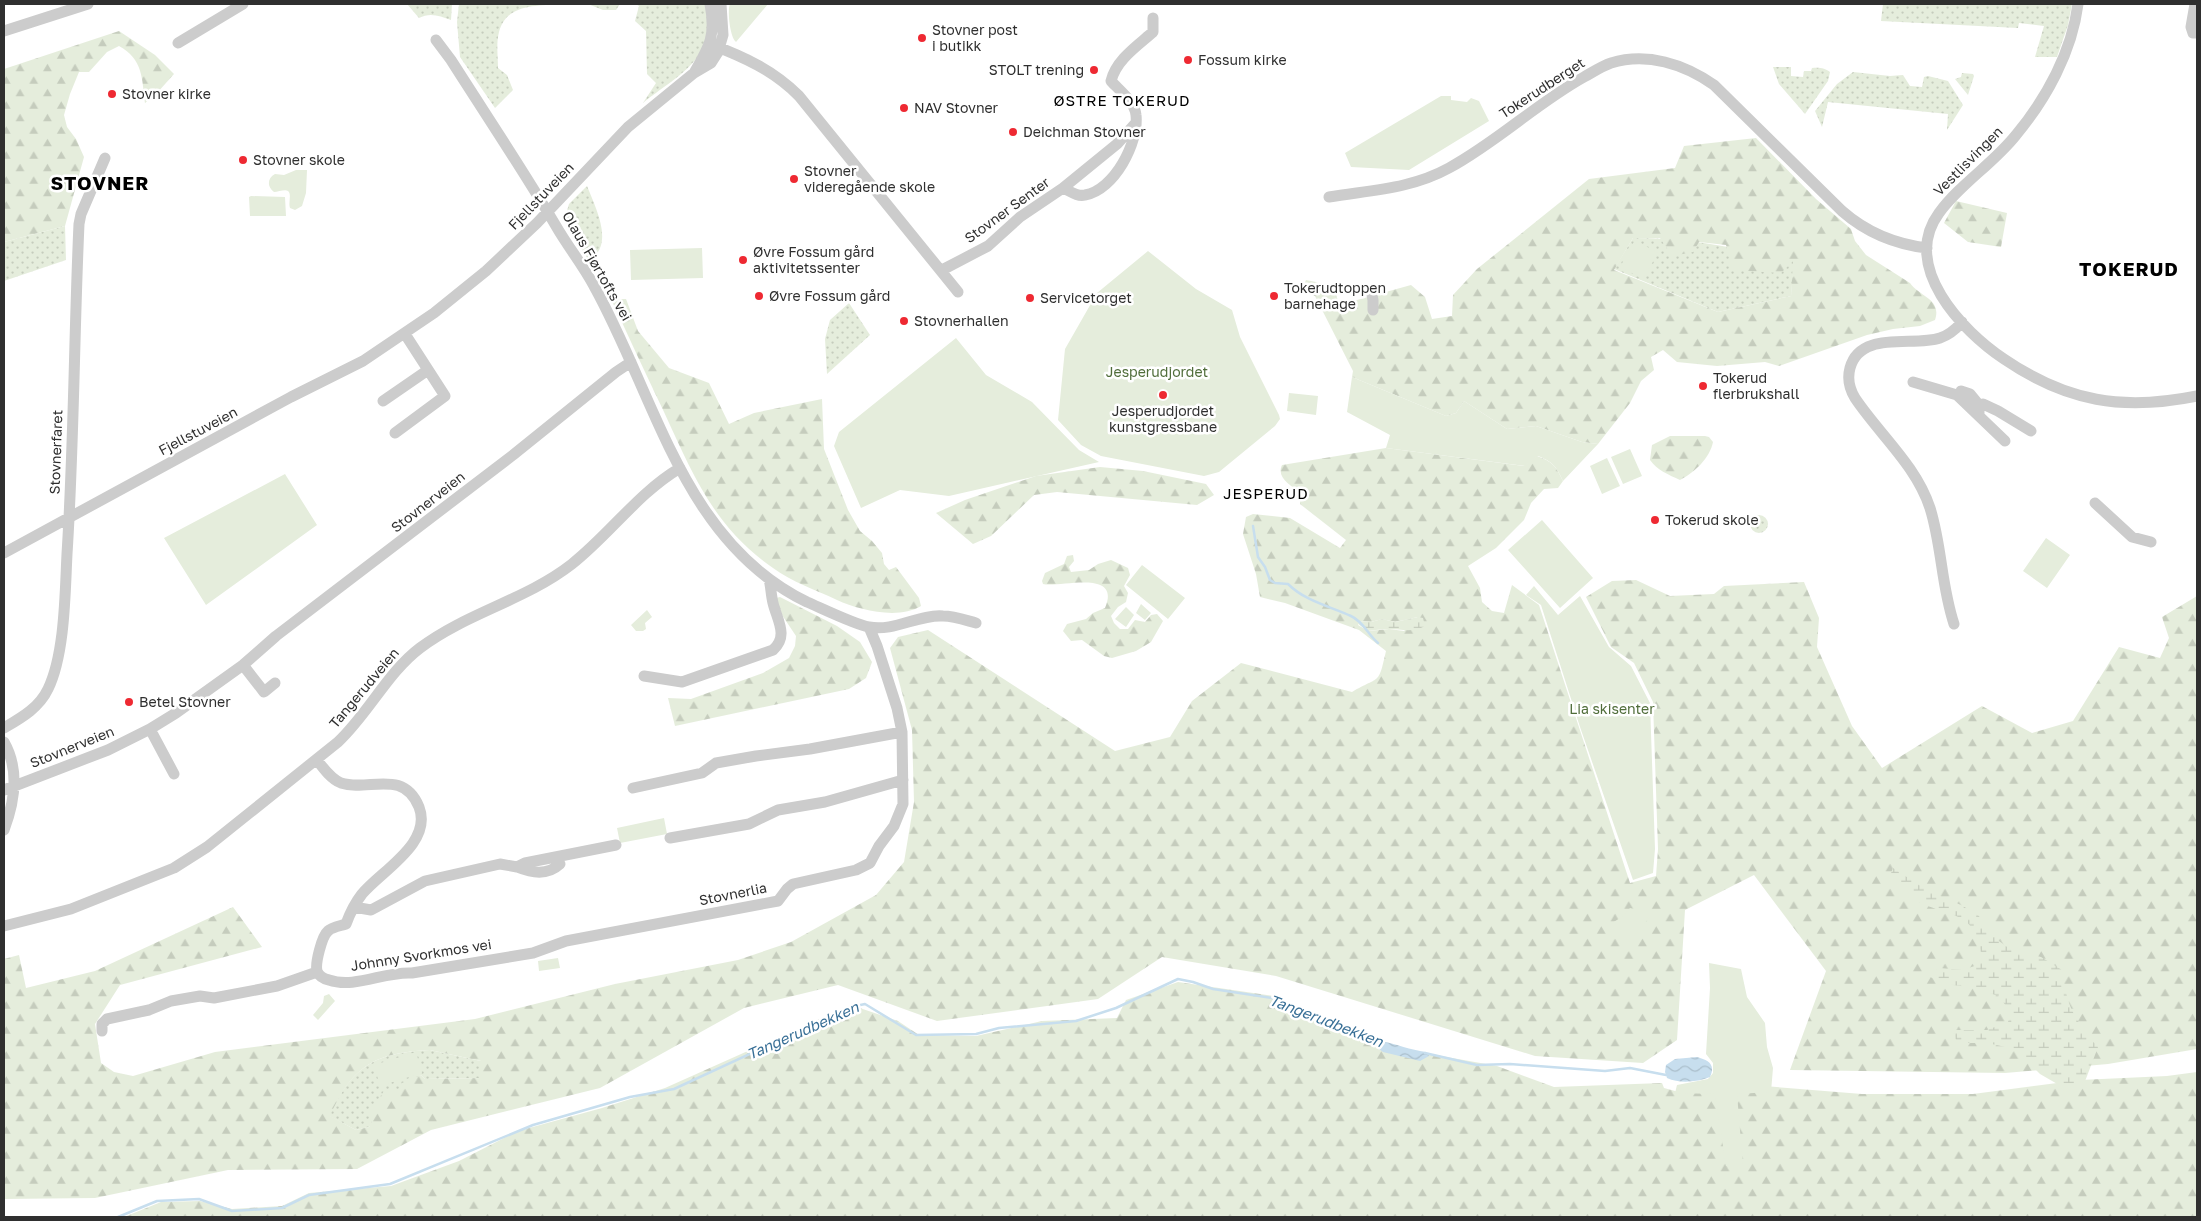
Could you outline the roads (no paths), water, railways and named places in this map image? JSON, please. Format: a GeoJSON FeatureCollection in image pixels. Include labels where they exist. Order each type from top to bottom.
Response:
{"type":"FeatureCollection","features":[{"type":"Feature","properties":{"kind":"street"},"geometry":{"type":"LineString","coordinates":[[4,30],[88,4]]}},
{"type":"Feature","properties":{"kind":"street"},"geometry":{"type":"LineString","coordinates":[[178,43],[243,4]]}},
{"type":"Feature","properties":{"kind":"street"},"geometry":{"type":"LineString","coordinates":[[710,4],[715,46]]}},
{"type":"Feature","properties":{"kind":"street"},"geometry":{"type":"LineString","coordinates":[[715,46],[724,28],[721,4]]}},
{"type":"Feature","properties":{"kind":"street","name":"Vestlisvingen"},"geometry":{"type":"LineString","coordinates":[[2078,4],[2068,45],[2045,94],[2012,140],[1943,207],[1932,224],[1927,248],[1928,265],[1934,284],[1949,307],[1962,322],[2000,357],[2039,381],[2063,392],[2091,400],[2126,404],[2197,396]]}},
{"type":"Feature","properties":{"kind":"street"},"geometry":{"type":"LineString","coordinates":[[2195,4],[2191,26],[2193,33],[2197,33]]}},
{"type":"Feature","properties":{"kind":"street"},"geometry":{"type":"LineString","coordinates":[[1136,122],[1136,114],[1129,100],[1111,81],[1114,70],[1153,32],[1153,18]]}},
{"type":"Feature","properties":{"kind":"street","name":"Olaus Fjørtofts vei"},"geometry":{"type":"LineString","coordinates":[[436,40],[451,60],[595,288],[680,468],[706,515],[738,553],[770,579],[807,602],[869,627]]}},
{"type":"Feature","properties":{"kind":"street"},"geometry":{"type":"LineString","coordinates":[[715,46],[768,70],[799,96],[958,292]]}},
{"type":"Feature","properties":{"kind":"street","name":"Fjellstuveien"},"geometry":{"type":"LineString","coordinates":[[4,554],[291,397],[353,367],[405,334],[480,276],[548,212],[628,127],[694,73],[711,63],[715,46]]}},
{"type":"Feature","properties":{"kind":"street","name":"Tokerudberget"},"geometry":{"type":"LineString","coordinates":[[1329,196],[1414,184],[1450,168],[1569,85],[1610,63],[1640,58],[1669,62],[1690,70],[1714,85],[1835,204],[1861,227],[1896,242],[1927,248]]}},
{"type":"Feature","properties":{"kind":"street","name":"Stovner Senter"},"geometry":{"type":"LineString","coordinates":[[1063,188],[1078,196],[1086,195],[1097,189],[1118,172],[1129,154],[1136,122]]}},
{"type":"Feature","properties":{"kind":"street","name":"Stovner Senter"},"geometry":{"type":"LineString","coordinates":[[942,270],[988,246],[1020,217],[1063,188],[1117,144],[1136,122]]}},
{"type":"Feature","properties":{"kind":"street","name":"Stovnerfaret"},"geometry":{"type":"LineString","coordinates":[[4,728],[39,704],[52,680],[63,618],[69,517],[79,224],[81,214],[105,158]]}},
{"type":"Feature","properties":{"kind":"street"},"geometry":{"type":"LineString","coordinates":[[1371,290],[1374,300],[1373,310]]}},
{"type":"Feature","properties":{"kind":"street"},"geometry":{"type":"LineString","coordinates":[[1954,624],[1946,600],[1935,530],[1926,498],[1910,470],[1854,398],[1848,374],[1853,359],[1866,348],[1887,342],[1940,338],[1955,329],[1962,322]]}},
{"type":"Feature","properties":{"kind":"street"},"geometry":{"type":"LineString","coordinates":[[395,434],[445,396],[405,334]]}},
{"type":"Feature","properties":{"kind":"street","name":"Stovnerveien"},"geometry":{"type":"LineString","coordinates":[[4,790],[86,759],[150,729],[243,665],[280,632],[358,575],[631,362]]}},
{"type":"Feature","properties":{"kind":"street"},"geometry":{"type":"LineString","coordinates":[[383,401],[428,370]]}},
{"type":"Feature","properties":{"kind":"street"},"geometry":{"type":"LineString","coordinates":[[1913,382],[1959,393],[1979,410],[2005,441]]}},
{"type":"Feature","properties":{"kind":"street"},"geometry":{"type":"LineString","coordinates":[[1979,410],[1983,404],[2031,431]]}},
{"type":"Feature","properties":{"kind":"street","name":"Tangerudveien"},"geometry":{"type":"LineString","coordinates":[[4,926],[71,909],[174,868],[207,847],[316,760],[356,725],[402,664],[418,649],[443,633],[535,587],[564,570],[588,550],[657,484],[680,468]]}},
{"type":"Feature","properties":{"kind":"street"},"geometry":{"type":"LineString","coordinates":[[2095,503],[2132,537],[2151,542]]}},
{"type":"Feature","properties":{"kind":"street"},"geometry":{"type":"LineString","coordinates":[[644,676],[682,682],[773,650],[781,642],[782,633],[773,604],[770,579]]}},
{"type":"Feature","properties":{"kind":"street"},"geometry":{"type":"LineString","coordinates":[[869,627],[888,627],[943,616],[976,623]]}},
{"type":"Feature","properties":{"kind":"street","name":"Stovnerlia"},"geometry":{"type":"LineString","coordinates":[[533,953],[566,941],[778,901],[793,884],[856,870],[870,863],[879,846],[894,826],[903,804],[903,780],[902,732],[883,664],[869,627]]}},
{"type":"Feature","properties":{"kind":"street"},"geometry":{"type":"LineString","coordinates":[[243,665],[264,692],[275,683]]}},
{"type":"Feature","properties":{"kind":"street"},"geometry":{"type":"LineString","coordinates":[[150,729],[174,774]]}},
{"type":"Feature","properties":{"kind":"street"},"geometry":{"type":"LineString","coordinates":[[632,788],[702,773],[716,763],[810,749],[902,732]]}},
{"type":"Feature","properties":{"kind":"street"},"geometry":{"type":"LineString","coordinates":[[4,742],[15,786],[12,807],[4,830]]}},
{"type":"Feature","properties":{"kind":"street"},"geometry":{"type":"LineString","coordinates":[[102,1031],[102,1024],[107,1019],[154,1009],[167,1002],[200,996],[214,998],[277,986],[317,972],[317,961],[326,933],[330,929],[346,924],[363,893],[411,846],[419,831],[420,810],[413,797],[401,787],[388,783],[343,783],[333,778],[316,760]]}},
{"type":"Feature","properties":{"kind":"street"},"geometry":{"type":"LineString","coordinates":[[670,838],[749,824],[778,810],[824,802],[903,780]]}},
{"type":"Feature","properties":{"kind":"street"},"geometry":{"type":"LineString","coordinates":[[517,867],[616,845]]}},
{"type":"Feature","properties":{"kind":"street"},"geometry":{"type":"LineString","coordinates":[[354,907],[371,910],[425,881],[500,864],[539,872],[554,869],[560,864]]}},
{"type":"Feature","properties":{"kind":"street","name":"Johnny Svorkmos vei"},"geometry":{"type":"LineString","coordinates":[[317,972],[327,980],[343,983],[402,972],[412,973],[533,953]]}},
{"type":"Feature","properties":{"kind":"water"},"geometry":{"type":"Polygon","coordinates":[[[1381,1041],[1426,1052],[1429,1056],[1420,1061],[1383,1052],[1379,1049],[1381,1041]]]}},
{"type":"Feature","properties":{"kind":"water"},"geometry":{"type":"Polygon","coordinates":[[[1697,1057],[1710,1063],[1712,1073],[1710,1077],[1688,1082],[1667,1078],[1665,1072],[1666,1065],[1675,1059],[1697,1057]]]}},
{"type":"Feature","properties":{"kind":"waterway"},"geometry":{"type":"LineString","coordinates":[[1253,526],[1258,557],[1265,567],[1270,580],[1275,583],[1288,584],[1302,595],[1351,616],[1363,625],[1378,643]]}},
{"type":"Feature","properties":{"kind":"waterway","name":"Tangerudbekken"},"geometry":{"type":"LineString","coordinates":[[118,1217],[157,1201],[199,1199],[232,1211],[282,1208],[309,1195],[390,1184],[533,1125],[630,1097],[674,1089],[851,1007],[865,1004],[916,1035],[976,1034],[999,1028],[1076,1021],[1116,1008],[1178,979],[1213,989],[1272,998],[1383,1044]]}},
{"type":"Feature","properties":{"kind":"waterway","name":"Tangerudbekken"},"geometry":{"type":"LineString","coordinates":[[1425,1053],[1477,1065],[1510,1064],[1605,1071],[1630,1068],[1666,1075]]}},
{"type":"Feature","properties":{"kind":"place","name":"Stovner post i butikk"},"geometry":{"type":"Point","coordinates":[922,38]}},
{"type":"Feature","properties":{"kind":"place","name":"Fossum kirke"},"geometry":{"type":"Point","coordinates":[1188,60]}},
{"type":"Feature","properties":{"kind":"place","name":"STOLT trening"},"geometry":{"type":"Point","coordinates":[1094,70]}},
{"type":"Feature","properties":{"kind":"place","name":"Stovner kirke"},"geometry":{"type":"Point","coordinates":[112,94]}},
{"type":"Feature","properties":{"kind":"place","name":"NAV Stovner"},"geometry":{"type":"Point","coordinates":[904,108]}},
{"type":"Feature","properties":{"kind":"place","name":"Deichman Stovner"},"geometry":{"type":"Point","coordinates":[1013,132]}},
{"type":"Feature","properties":{"kind":"place","name":"Stovner skole"},"geometry":{"type":"Point","coordinates":[243,160]}},
{"type":"Feature","properties":{"kind":"place","name":"Stovner videregående skole"},"geometry":{"type":"Point","coordinates":[794,179]}},
{"type":"Feature","properties":{"kind":"place","name":"Øvre Fossum gård aktivitetssenter"},"geometry":{"type":"Point","coordinates":[743,260]}},
{"type":"Feature","properties":{"kind":"place","name":"Øvre Fossum gård"},"geometry":{"type":"Point","coordinates":[759,296]}},
{"type":"Feature","properties":{"kind":"place","name":"Tokerudtoppen barnehage"},"geometry":{"type":"Point","coordinates":[1274,296]}},
{"type":"Feature","properties":{"kind":"place","name":"Servicetorget"},"geometry":{"type":"Point","coordinates":[1030,298]}},
{"type":"Feature","properties":{"kind":"place","name":"Stovnerhallen"},"geometry":{"type":"Point","coordinates":[904,321]}},
{"type":"Feature","properties":{"kind":"place","name":"Tokerud flerbrukshall"},"geometry":{"type":"Point","coordinates":[1703,386]}},
{"type":"Feature","properties":{"kind":"place","name":"Jesperudjordet kunstgressbane"},"geometry":{"type":"Point","coordinates":[1163,395]}},
{"type":"Feature","properties":{"kind":"place","name":"Tokerud skole"},"geometry":{"type":"Point","coordinates":[1655,520]}},
{"type":"Feature","properties":{"kind":"place","name":"Betel Stovner"},"geometry":{"type":"Point","coordinates":[129,702]}},
{"type":"Feature","properties":{"kind":"district","name":"ØSTRE TOKERUD"},"geometry":{"type":"Point","coordinates":[1122,101]}},
{"type":"Feature","properties":{"kind":"district","name":"STOVNER"},"geometry":{"type":"Point","coordinates":[100,183]}},
{"type":"Feature","properties":{"kind":"district","name":"TOKERUD"},"geometry":{"type":"Point","coordinates":[2129,269]}},
{"type":"Feature","properties":{"kind":"district","name":"JESPERUD"},"geometry":{"type":"Point","coordinates":[1266,494]}},
{"type":"Feature","properties":{"kind":"park label","name":"Jesperudjordet"},"geometry":{"type":"Point","coordinates":[1157,372]}},
{"type":"Feature","properties":{"kind":"park label","name":"Lia skisenter"},"geometry":{"type":"Point","coordinates":[1612,709]}}]}
